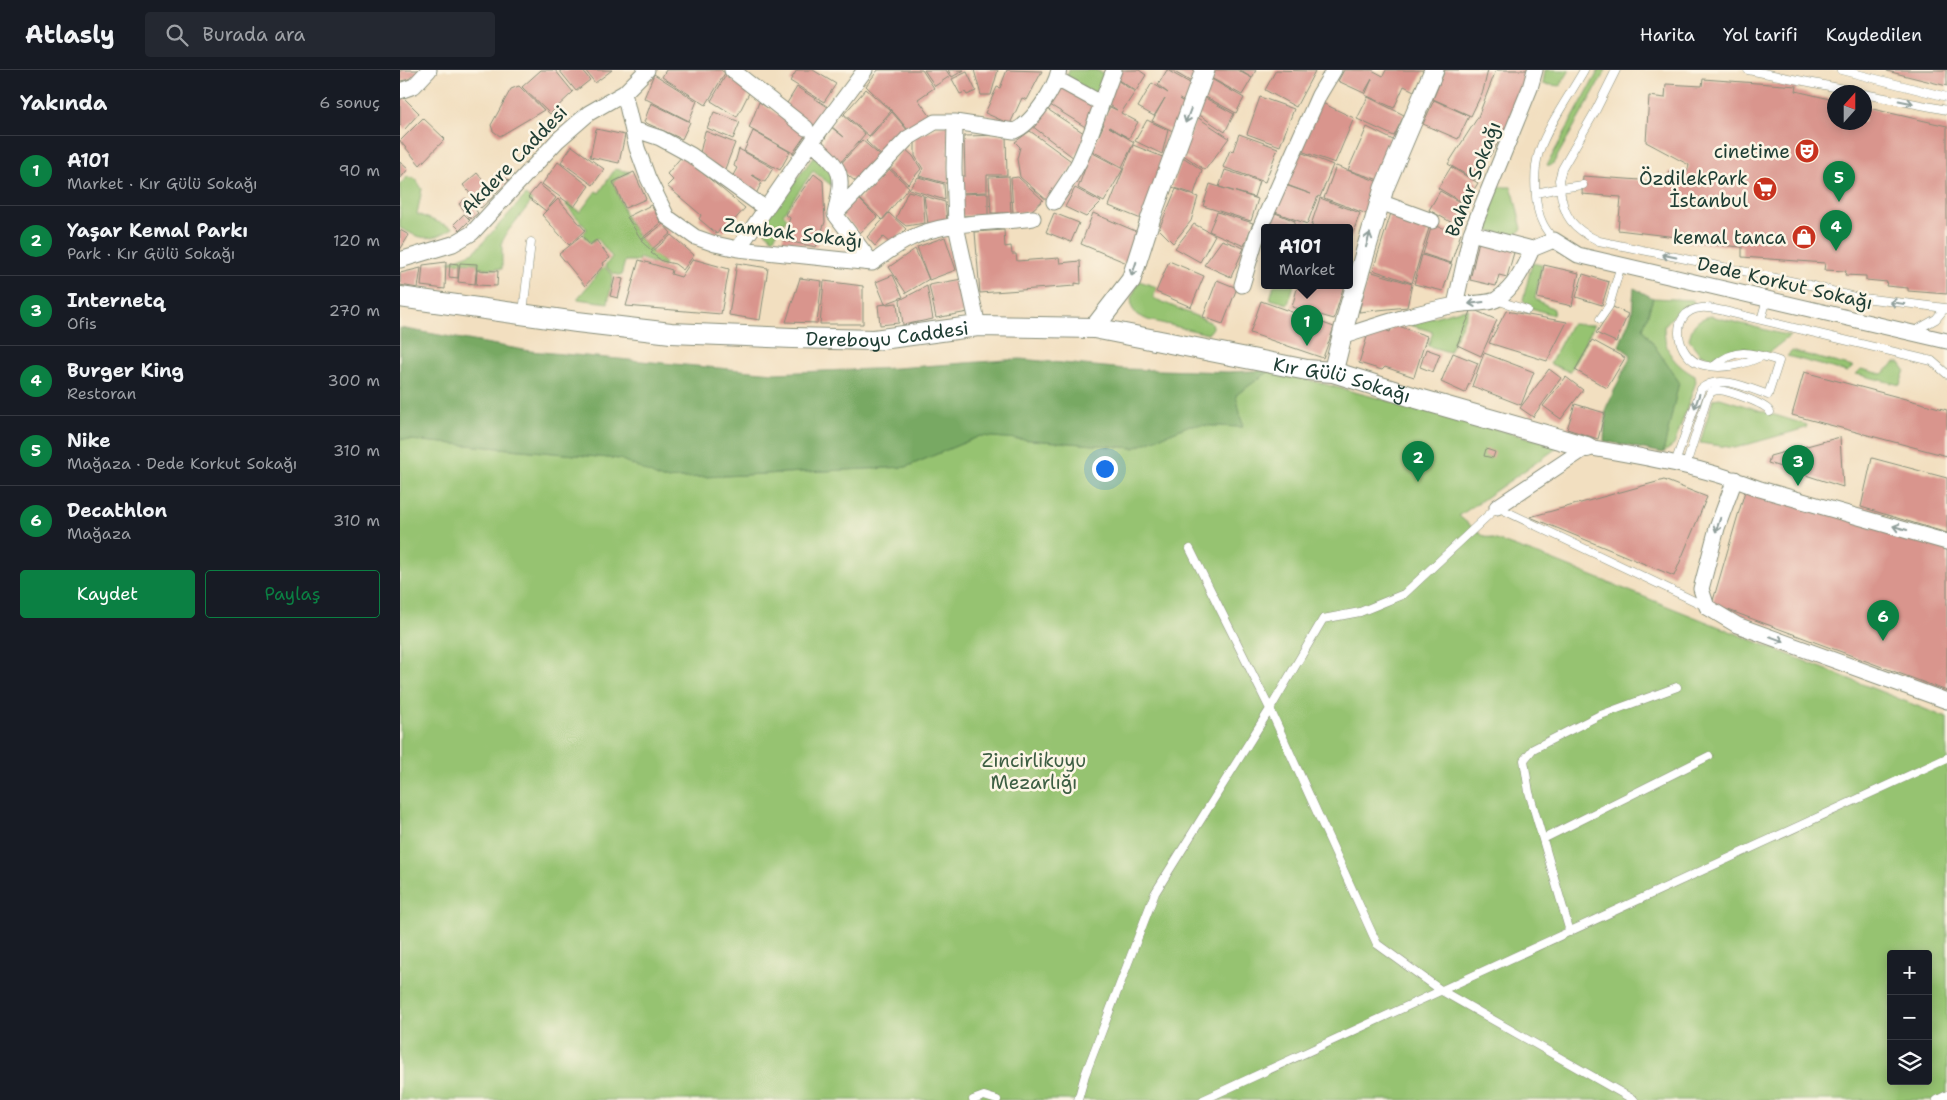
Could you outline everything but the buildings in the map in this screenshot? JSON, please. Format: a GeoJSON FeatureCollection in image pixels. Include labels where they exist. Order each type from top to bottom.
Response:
{"type":"FeatureCollection","features":[{"type":"Feature","properties":{"kind":"main road","name":"Dereboyu Caddesi"},"geometry":{"type":"LineString","coordinates":[[400,297],[523,315],[672,332],[811,339],[874,340],[978,326],[1094,328]]}},
{"type":"Feature","properties":{"kind":"main road","name":"Kır Gülü Sokağı"},"geometry":{"type":"LineString","coordinates":[[1094,328],[1307,370],[1333,372],[1586,447]]}},
{"type":"Feature","properties":{"kind":"street"},"geometry":{"type":"LineString","coordinates":[[400,91],[414,86],[429,70]]}},
{"type":"Feature","properties":{"kind":"street","name":"Akdere Caddesi"},"geometry":{"type":"LineString","coordinates":[[400,260],[463,240],[492,213],[558,140],[589,113],[624,93],[647,70]]}},
{"type":"Feature","properties":{"kind":"street"},"geometry":{"type":"LineString","coordinates":[[732,70],[806,128]]}},
{"type":"Feature","properties":{"kind":"street"},"geometry":{"type":"LineString","coordinates":[[738,249],[865,70]]}},
{"type":"Feature","properties":{"kind":"street"},"geometry":{"type":"LineString","coordinates":[[1054,202],[1078,163],[1098,117],[1101,103],[1114,70]]}},
{"type":"Feature","properties":{"kind":"street"},"geometry":{"type":"LineString","coordinates":[[1094,328],[1131,280],[1151,217],[1206,70]]}},
{"type":"Feature","properties":{"kind":"street"},"geometry":{"type":"LineString","coordinates":[[1262,224],[1319,96],[1334,70]]}},
{"type":"Feature","properties":{"kind":"street"},"geometry":{"type":"LineString","coordinates":[[1333,372],[1384,188],[1434,70]]}},
{"type":"Feature","properties":{"kind":"street","name":"Bahar Sokağı"},"geometry":{"type":"LineString","coordinates":[[1455,305],[1471,233],[1530,88],[1535,70]]}},
{"type":"Feature","properties":{"kind":"street"},"geometry":{"type":"LineString","coordinates":[[835,214],[908,138],[935,122],[956,122],[1014,131],[1022,128],[1030,121],[1058,75],[1101,103]]}},
{"type":"Feature","properties":{"kind":"street","name":"Zambak Sokağı"},"geometry":{"type":"LineString","coordinates":[[624,93],[637,148],[648,178],[667,217],[695,237],[738,249],[872,263]]}},
{"type":"Feature","properties":{"kind":"street"},"geometry":{"type":"LineString","coordinates":[[956,122],[954,168],[956,226],[978,326]]}},
{"type":"Feature","properties":{"kind":"street"},"geometry":{"type":"LineString","coordinates":[[633,129],[660,138],[691,155],[766,209]]}},
{"type":"Feature","properties":{"kind":"street"},"geometry":{"type":"LineString","coordinates":[[812,143],[830,158],[842,181],[835,214],[872,263],[912,237],[956,226],[1033,218]]}},
{"type":"Feature","properties":{"kind":"street"},"geometry":{"type":"LineString","coordinates":[[1380,202],[1432,221]]}},
{"type":"Feature","properties":{"kind":"street"},"geometry":{"type":"LineString","coordinates":[[1242,285],[1261,226]]}},
{"type":"Feature","properties":{"kind":"street"},"geometry":{"type":"LineString","coordinates":[[1471,233],[1532,249],[1554,240]]}},
{"type":"Feature","properties":{"kind":"street","name":"Dede Korkut Sokağı"},"geometry":{"type":"LineString","coordinates":[[1554,240],[1578,255],[1947,341]]}},
{"type":"Feature","properties":{"kind":"street"},"geometry":{"type":"LineString","coordinates":[[1341,338],[1393,321],[1455,305],[1496,300],[1513,285],[1532,249]]}},
{"type":"Feature","properties":{"kind":"street"},"geometry":{"type":"LineString","coordinates":[[1497,507],[1586,447],[1680,464],[1735,479],[1760,489],[1947,542]]}},
{"type":"Feature","properties":{"kind":"street"},"geometry":{"type":"LineString","coordinates":[[1735,479],[1717,528],[1701,589],[1707,607],[1737,625],[1947,701]]}},
{"type":"Feature","properties":{"kind":"lane"},"geometry":{"type":"LineString","coordinates":[[1554,240],[1543,224],[1537,206],[1536,165],[1539,151],[1584,70]]}},
{"type":"Feature","properties":{"kind":"lane"},"geometry":{"type":"LineString","coordinates":[[1616,70],[1596,110],[1562,169],[1559,180],[1562,201],[1571,222],[1583,234],[1599,241],[1810,285],[1856,297],[1946,308]]}},
{"type":"Feature","properties":{"kind":"lane"},"geometry":{"type":"LineString","coordinates":[[1748,70],[1827,86]]}},
{"type":"Feature","properties":{"kind":"lane"},"geometry":{"type":"LineString","coordinates":[[1841,70],[1947,97]]}},
{"type":"Feature","properties":{"kind":"lane"},"geometry":{"type":"LineString","coordinates":[[1872,96],[1947,110]]}},
{"type":"Feature","properties":{"kind":"lane"},"geometry":{"type":"LineString","coordinates":[[1536,193],[1583,185]]}},
{"type":"Feature","properties":{"kind":"lane"},"geometry":{"type":"LineString","coordinates":[[523,315],[531,242]]}},
{"type":"Feature","properties":{"kind":"lane"},"geometry":{"type":"LineString","coordinates":[[1600,319],[1609,306],[1621,266]]}},
{"type":"Feature","properties":{"kind":"lane"},"geometry":{"type":"LineString","coordinates":[[1761,320],[1767,299]]}},
{"type":"Feature","properties":{"kind":"lane"},"geometry":{"type":"LineString","coordinates":[[1496,300],[1527,310]]}},
{"type":"Feature","properties":{"kind":"lane"},"geometry":{"type":"LineString","coordinates":[[1680,464],[1701,389],[1705,385],[1723,382],[1736,384],[1768,395],[1779,361],[1750,352],[1727,356],[1714,366],[1703,365],[1694,361],[1685,354],[1679,342],[1679,329],[1682,319],[1688,313],[1700,308],[1708,308],[1761,320],[1932,361],[1947,374]]}},
{"type":"Feature","properties":{"kind":"lane"},"geometry":{"type":"LineString","coordinates":[[1911,333],[1936,319],[1946,308]]}},
{"type":"Feature","properties":{"kind":"lane"},"geometry":{"type":"LineString","coordinates":[[1680,464],[1711,392],[1718,390],[1767,406],[1770,412]]}},
{"type":"Feature","properties":{"kind":"lane"},"geometry":{"type":"LineString","coordinates":[[1078,1100],[1085,1075],[1155,893],[1270,709],[1323,619],[1360,612],[1404,594],[1497,507],[1707,607]]}},
{"type":"Feature","properties":{"kind":"lane"},"geometry":{"type":"LineString","coordinates":[[1190,549],[1270,709],[1377,944],[1442,991],[1634,1100]]}},
{"type":"Feature","properties":{"kind":"lane"},"geometry":{"type":"LineString","coordinates":[[1570,932],[1530,792],[1524,760],[1533,749],[1598,716],[1677,687]]}},
{"type":"Feature","properties":{"kind":"lane"},"geometry":{"type":"LineString","coordinates":[[1543,839],[1708,756]]}},
{"type":"Feature","properties":{"kind":"lane"},"geometry":{"type":"LineString","coordinates":[[1203,1100],[1947,758]]}},
{"type":"Feature","properties":{"kind":"lane"},"geometry":{"type":"LineString","coordinates":[[1937,1100],[1947,1095]]}},
{"type":"Feature","properties":{"kind":"lane"},"geometry":{"type":"LineString","coordinates":[[973,1100],[984,1096],[997,1100]]}},
{"type":"Feature","properties":{"kind":"green space"},"geometry":{"type":"Polygon","coordinates":[[[1069,70],[1095,70],[1109,75],[1100,97],[1066,79],[1069,70]]]}},
{"type":"Feature","properties":{"kind":"green space"},"geometry":{"type":"Polygon","coordinates":[[[1545,70],[1570,70],[1560,86],[1543,84],[1545,70]]]}},
{"type":"Feature","properties":{"kind":"green space"},"geometry":{"type":"Polygon","coordinates":[[[1599,70],[1606,70],[1553,164],[1547,165],[1599,70]]]}},
{"type":"Feature","properties":{"kind":"green space"},"geometry":{"type":"Polygon","coordinates":[[[815,155],[822,155],[834,180],[831,185],[813,171],[783,214],[787,218],[773,239],[760,227],[815,155]]]}},
{"type":"Feature","properties":{"kind":"green space"},"geometry":{"type":"Polygon","coordinates":[[[615,169],[630,172],[613,181],[627,219],[642,242],[665,264],[663,266],[639,258],[638,261],[625,261],[621,276],[614,274],[605,266],[612,257],[597,238],[590,243],[583,234],[587,229],[566,205],[567,203],[580,212],[596,191],[599,193],[615,169]]]}},
{"type":"Feature","properties":{"kind":"green space"},"geometry":{"type":"Polygon","coordinates":[[[407,177],[416,179],[422,189],[417,214],[453,228],[438,236],[426,238],[400,228],[400,184],[407,177]]]}},
{"type":"Feature","properties":{"kind":"green space"},"geometry":{"type":"Polygon","coordinates":[[[1498,187],[1511,187],[1514,195],[1522,229],[1514,236],[1510,237],[1480,228],[1498,187]]]}},
{"type":"Feature","properties":{"kind":"green space"},"geometry":{"type":"Polygon","coordinates":[[[526,195],[532,201],[508,231],[502,242],[502,269],[478,268],[478,263],[448,262],[474,252],[526,195]]]}},
{"type":"Feature","properties":{"kind":"green space"},"geometry":{"type":"Polygon","coordinates":[[[1532,263],[1542,265],[1535,299],[1554,309],[1553,315],[1531,308],[1523,300],[1532,263]]]}},
{"type":"Feature","properties":{"kind":"green space"},"geometry":{"type":"Polygon","coordinates":[[[604,267],[613,275],[608,303],[577,299],[604,267]]]}},
{"type":"Feature","properties":{"kind":"green space"},"geometry":{"type":"Polygon","coordinates":[[[1139,281],[1157,287],[1153,298],[1210,322],[1213,328],[1208,334],[1148,320],[1137,315],[1132,308],[1131,298],[1139,281]]]}},
{"type":"Feature","properties":{"kind":"green space"},"geometry":{"type":"Polygon","coordinates":[[[1634,288],[1653,298],[1643,329],[1679,382],[1663,453],[1604,441],[1606,408],[1631,355],[1619,346],[1632,313],[1634,288]]]}},
{"type":"Feature","properties":{"kind":"green space"},"geometry":{"type":"Polygon","coordinates":[[[1273,289],[1293,289],[1288,304],[1270,299],[1273,289]]]}},
{"type":"Feature","properties":{"kind":"green space"},"geometry":{"type":"Polygon","coordinates":[[[1653,298],[1693,300],[1694,304],[1678,311],[1664,326],[1668,350],[1681,367],[1695,376],[1696,382],[1674,445],[1663,453],[1679,382],[1643,329],[1653,298]]]}},
{"type":"Feature","properties":{"kind":"green space"},"geometry":{"type":"Polygon","coordinates":[[[1469,309],[1449,352],[1428,346],[1433,332],[1407,324],[1460,310],[1469,309]]]}},
{"type":"Feature","properties":{"kind":"green space"},"geometry":{"type":"Polygon","coordinates":[[[1711,316],[1790,336],[1768,353],[1743,348],[1715,359],[1700,354],[1689,340],[1695,323],[1711,316]]]}},
{"type":"Feature","properties":{"kind":"green space"},"geometry":{"type":"Polygon","coordinates":[[[1571,324],[1594,325],[1570,372],[1550,364],[1571,324]]]}},
{"type":"Feature","properties":{"kind":"green space"},"geometry":{"type":"Polygon","coordinates":[[[400,328],[530,351],[774,373],[896,368],[1020,359],[1126,369],[1228,372],[1271,370],[1236,395],[1243,427],[1190,425],[1134,448],[980,436],[906,467],[662,479],[620,459],[400,439],[400,328]]]}},
{"type":"Feature","properties":{"kind":"green space"},"geometry":{"type":"Polygon","coordinates":[[[1792,351],[1853,367],[1847,372],[1787,356],[1792,351]]]}},
{"type":"Feature","properties":{"kind":"green space"},"geometry":{"type":"Polygon","coordinates":[[[1895,363],[1900,363],[1905,370],[1900,385],[1856,374],[1861,369],[1882,374],[1895,363]]]}},
{"type":"Feature","properties":{"kind":"green space","name":"Zincirlikuyu Mezarlığı"},"geometry":{"type":"Polygon","coordinates":[[[1271,370],[1560,446],[1459,516],[1482,535],[1547,558],[1947,718],[1947,1100],[400,1100],[400,439],[620,459],[663,479],[906,467],[980,436],[1134,448],[1190,425],[1243,427],[1236,395],[1271,370]]]}},
{"type":"Feature","properties":{"kind":"green space"},"geometry":{"type":"Polygon","coordinates":[[[1720,398],[1807,425],[1806,428],[1735,448],[1700,443],[1713,399],[1720,398]]]}},
{"type":"Feature","properties":{"kind":"place","name":"cinetime"},"geometry":{"type":"Point","coordinates":[1807,151]}},
{"type":"Feature","properties":{"kind":"place","name":"ÖzdilekPark İstanbul"},"geometry":{"type":"Point","coordinates":[1765,189]}},
{"type":"Feature","properties":{"kind":"place","name":"Nike"},"geometry":{"type":"Point","coordinates":[1839,202]}},
{"type":"Feature","properties":{"kind":"place","name":"kemal tanca"},"geometry":{"type":"Point","coordinates":[1804,237]}},
{"type":"Feature","properties":{"kind":"place","name":"Burger King"},"geometry":{"type":"Point","coordinates":[1836,251]}},
{"type":"Feature","properties":{"kind":"place","name":"A101"},"geometry":{"type":"Point","coordinates":[1307,346]}},
{"type":"Feature","properties":{"kind":"place","name":"Yaşar Kemal Parkı"},"geometry":{"type":"Point","coordinates":[1418,482]}},
{"type":"Feature","properties":{"kind":"place","name":"Internetq"},"geometry":{"type":"Point","coordinates":[1798,486]}},
{"type":"Feature","properties":{"kind":"place","name":"Decathlon"},"geometry":{"type":"Point","coordinates":[1883,641]}}]}
